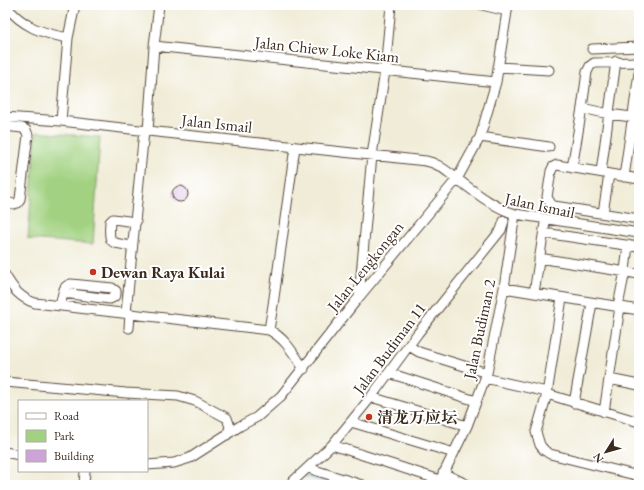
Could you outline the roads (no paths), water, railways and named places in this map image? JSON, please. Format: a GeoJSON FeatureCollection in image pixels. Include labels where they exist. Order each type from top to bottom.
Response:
{"type":"FeatureCollection","features":[{"type":"Feature","properties":{"kind":"street"},"geometry":{"type":"LineString","coordinates":[[5,5],[20,21],[34,29],[48,35],[68,38]]}},
{"type":"Feature","properties":{"kind":"street"},"geometry":{"type":"LineString","coordinates":[[61,121],[68,38],[75,5]]}},
{"type":"Feature","properties":{"kind":"street"},"geometry":{"type":"LineString","coordinates":[[129,328],[128,314],[132,246],[136,222],[159,5]]}},
{"type":"Feature","properties":{"kind":"street"},"geometry":{"type":"LineString","coordinates":[[359,297],[372,155],[392,5]]}},
{"type":"Feature","properties":{"kind":"street"},"geometry":{"type":"LineString","coordinates":[[482,5],[508,8]]}},
{"type":"Feature","properties":{"kind":"street","name":"Jalan Lengkongan"},"geometry":{"type":"LineString","coordinates":[[148,464],[174,463],[190,458],[264,412],[275,402],[304,368],[416,226],[455,181],[480,137],[496,82],[508,8]]}},
{"type":"Feature","properties":{"kind":"street","name":"Jalan Chiew Loke Kiam"},"geometry":{"type":"LineString","coordinates":[[154,46],[496,82]]}},
{"type":"Feature","properties":{"kind":"street"},"geometry":{"type":"LineString","coordinates":[[592,49],[639,47]]}},
{"type":"Feature","properties":{"kind":"street"},"geometry":{"type":"LineString","coordinates":[[603,213],[610,114],[616,62]]}},
{"type":"Feature","properties":{"kind":"street"},"geometry":{"type":"LineString","coordinates":[[572,168],[587,72],[590,66],[594,63],[639,62]]}},
{"type":"Feature","properties":{"kind":"street"},"geometry":{"type":"LineString","coordinates":[[498,67],[548,70]]}},
{"type":"Feature","properties":{"kind":"street"},"geometry":{"type":"LineString","coordinates":[[624,177],[636,117],[639,73]]}},
{"type":"Feature","properties":{"kind":"street"},"geometry":{"type":"LineString","coordinates":[[582,108],[610,114],[636,117]]}},
{"type":"Feature","properties":{"kind":"street","name":"Jalan Ismail"},"geometry":{"type":"LineString","coordinates":[[5,117],[61,121],[426,161],[455,181],[486,206],[506,216],[639,233]]}},
{"type":"Feature","properties":{"kind":"street"},"geometry":{"type":"LineString","coordinates":[[5,126],[22,128],[26,130],[28,135],[20,198],[18,203],[14,204],[5,202]]}},
{"type":"Feature","properties":{"kind":"street"},"geometry":{"type":"LineString","coordinates":[[480,137],[549,147]]}},
{"type":"Feature","properties":{"kind":"street"},"geometry":{"type":"LineString","coordinates":[[269,330],[295,147]]}},
{"type":"Feature","properties":{"kind":"street"},"geometry":{"type":"LineString","coordinates":[[639,179],[557,165],[553,167],[551,171],[547,197],[554,206],[639,219]]}},
{"type":"Feature","properties":{"kind":"street","name":"Jalan Ismail"},"geometry":{"type":"LineString","coordinates":[[515,216],[545,223],[639,237]]}},
{"type":"Feature","properties":{"kind":"street","name":"Jalan Budiman 2"},"geometry":{"type":"LineString","coordinates":[[441,479],[467,426],[486,376],[504,288],[515,216]]}},
{"type":"Feature","properties":{"kind":"street"},"geometry":{"type":"LineString","coordinates":[[132,246],[110,241],[110,222],[113,219],[136,222]]}},
{"type":"Feature","properties":{"kind":"street","name":"Jalan Budiman 11"},"geometry":{"type":"LineString","coordinates":[[290,485],[332,445],[371,397],[409,346],[501,230],[504,221]]}},
{"type":"Feature","properties":{"kind":"street"},"geometry":{"type":"LineString","coordinates":[[534,293],[545,223]]}},
{"type":"Feature","properties":{"kind":"street"},"geometry":{"type":"LineString","coordinates":[[544,233],[639,247]]}},
{"type":"Feature","properties":{"kind":"street"},"geometry":{"type":"LineString","coordinates":[[604,412],[628,245]]}},
{"type":"Feature","properties":{"kind":"street"},"geometry":{"type":"LineString","coordinates":[[539,258],[639,274]]}},
{"type":"Feature","properties":{"kind":"street"},"geometry":{"type":"LineString","coordinates":[[5,275],[17,293],[26,300],[36,303],[269,330],[276,333],[285,342],[304,368]]}},
{"type":"Feature","properties":{"kind":"street"},"geometry":{"type":"LineString","coordinates":[[60,306],[63,293],[67,285],[72,284],[112,288],[116,291],[114,297],[110,299],[63,293]]}},
{"type":"Feature","properties":{"kind":"street"},"geometry":{"type":"LineString","coordinates":[[504,288],[639,310]]}},
{"type":"Feature","properties":{"kind":"street"},"geometry":{"type":"LineString","coordinates":[[562,298],[547,393],[536,432],[540,445],[550,454],[639,476]]}},
{"type":"Feature","properties":{"kind":"street"},"geometry":{"type":"LineString","coordinates":[[574,403],[592,303]]}},
{"type":"Feature","properties":{"kind":"street"},"geometry":{"type":"LineString","coordinates":[[409,346],[419,352],[486,376],[547,393],[574,403],[639,422]]}},
{"type":"Feature","properties":{"kind":"street"},"geometry":{"type":"LineString","coordinates":[[389,373],[476,401]]}},
{"type":"Feature","properties":{"kind":"street"},"geometry":{"type":"LineString","coordinates":[[609,379],[639,385]]}},
{"type":"Feature","properties":{"kind":"street"},"geometry":{"type":"LineString","coordinates":[[5,382],[126,393],[178,396],[195,401],[227,418],[249,421]]}},
{"type":"Feature","properties":{"kind":"street"},"geometry":{"type":"LineString","coordinates":[[371,397],[467,426]]}},
{"type":"Feature","properties":{"kind":"street"},"geometry":{"type":"LineString","coordinates":[[227,418],[230,427],[227,435]]}},
{"type":"Feature","properties":{"kind":"street"},"geometry":{"type":"LineString","coordinates":[[350,422],[454,452]]}},
{"type":"Feature","properties":{"kind":"street"},"geometry":{"type":"LineString","coordinates":[[332,445],[441,479],[468,485]]}},
{"type":"Feature","properties":{"kind":"street"},"geometry":{"type":"LineString","coordinates":[[5,452],[18,454]]}},
{"type":"Feature","properties":{"kind":"street"},"geometry":{"type":"LineString","coordinates":[[308,468],[362,485]]}},
{"type":"Feature","properties":{"kind":"street"},"geometry":{"type":"LineString","coordinates":[[84,485],[85,472]]}},
{"type":"Feature","properties":{"kind":"waterway"},"geometry":{"type":"LineString","coordinates":[[304,476],[338,485]]}},
{"type":"Feature","properties":{"kind":"place","name":"Dewan Raya Kulai"},"geometry":{"type":"Point","coordinates":[93,272]}},
{"type":"Feature","properties":{"kind":"place","name":"清龙万应坛"},"geometry":{"type":"Point","coordinates":[369,417]}}]}
